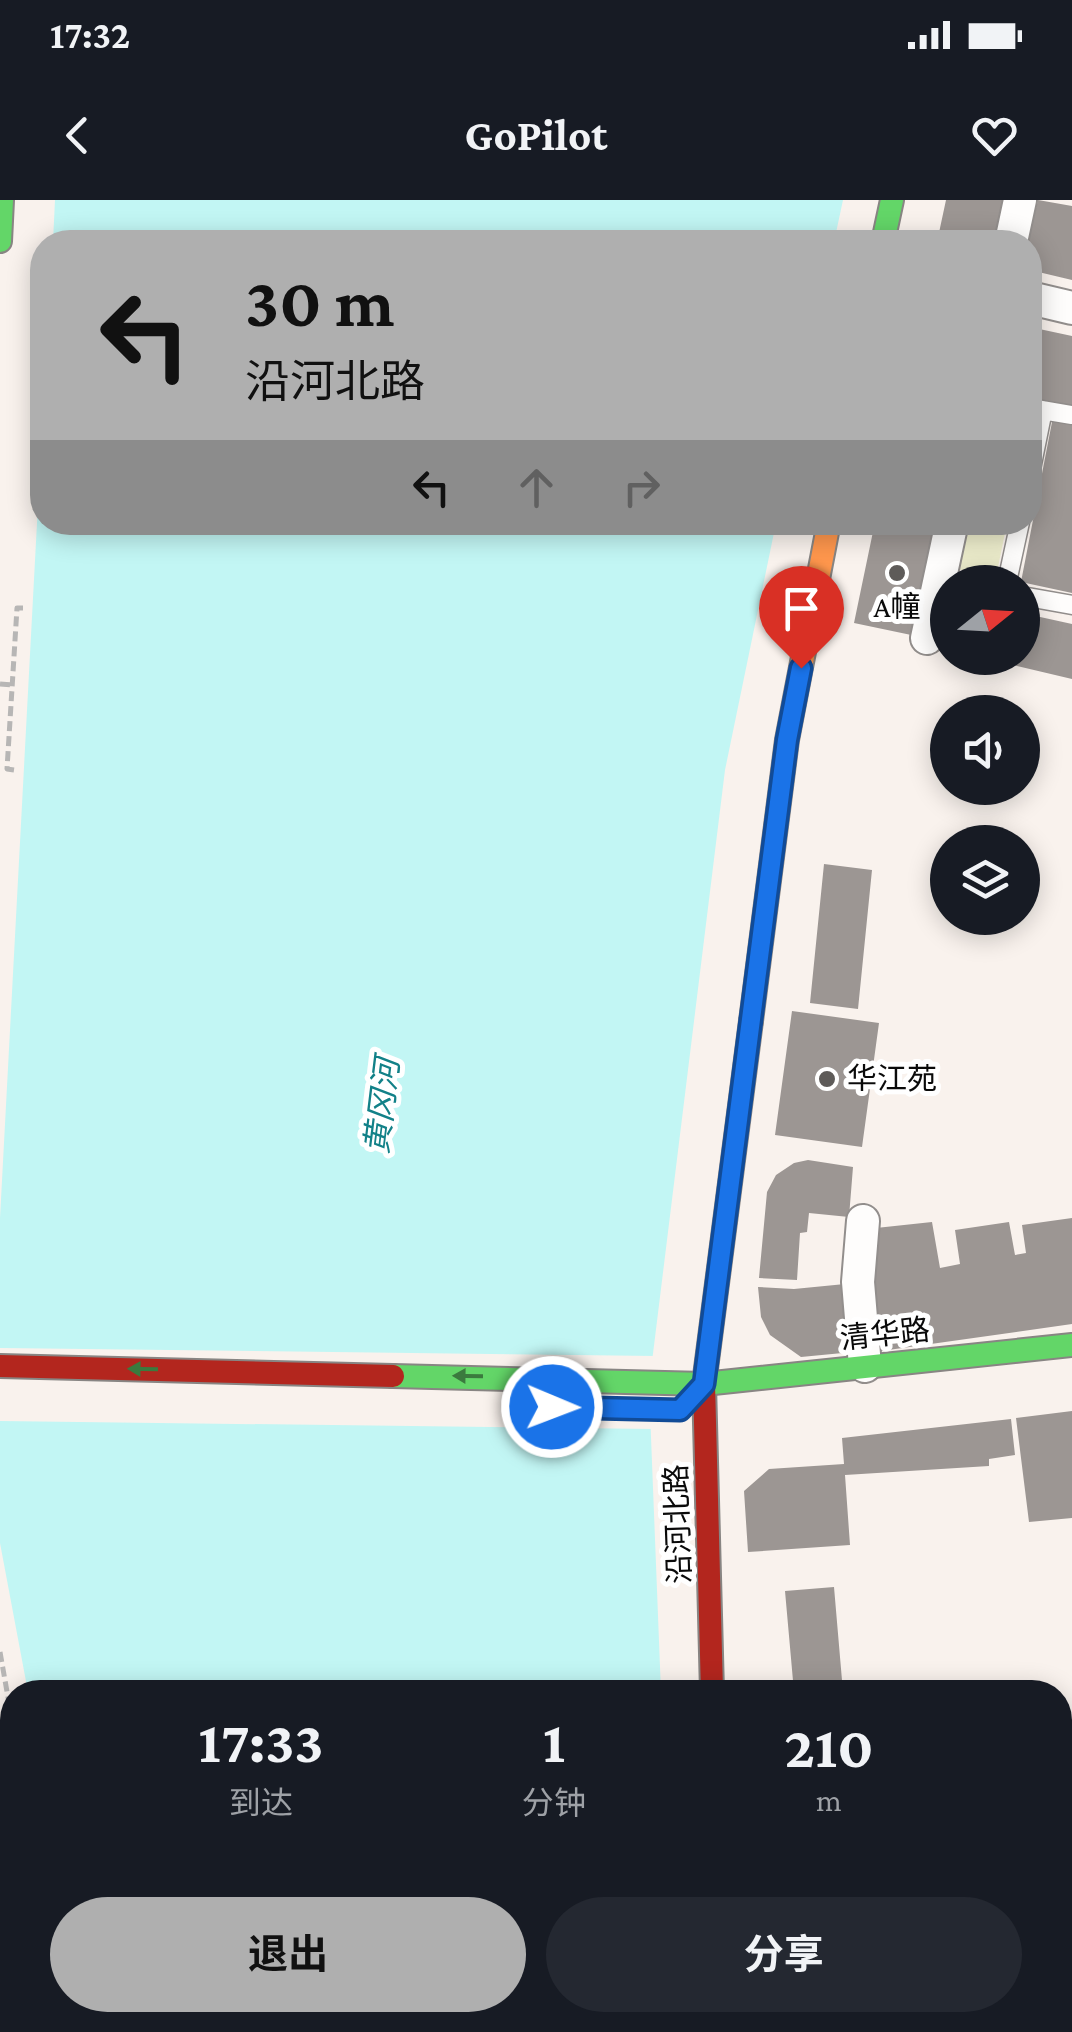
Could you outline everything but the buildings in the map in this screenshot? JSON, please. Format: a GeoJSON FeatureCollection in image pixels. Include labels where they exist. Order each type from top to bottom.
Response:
{"type":"FeatureCollection","features":[{"type":"Feature","properties":{"kind":"main road"},"geometry":{"type":"LineString","coordinates":[[0,241],[2,200]]}},
{"type":"Feature","properties":{"kind":"main road"},"geometry":{"type":"LineString","coordinates":[[886,230],[892,200]]}},
{"type":"Feature","properties":{"kind":"main road","name":"沿河北路"},"geometry":{"type":"LineString","coordinates":[[712,1680],[704,1384],[787,740],[826,535]]}},
{"type":"Feature","properties":{"kind":"main road","name":"清华路"},"geometry":{"type":"LineString","coordinates":[[0,1366],[670,1380],[704,1384],[1072,1345]]}},
{"type":"Feature","properties":{"kind":"main road"},"geometry":{"type":"LineString","coordinates":[[680,1410],[704,1384]]}},
{"type":"Feature","properties":{"kind":"street"},"geometry":{"type":"LineString","coordinates":[[1014,230],[1020,200]]}},
{"type":"Feature","properties":{"kind":"street"},"geometry":{"type":"LineString","coordinates":[[1042,301],[1072,308]]}},
{"type":"Feature","properties":{"kind":"street"},"geometry":{"type":"LineString","coordinates":[[949,565],[951,535]]}},
{"type":"Feature","properties":{"kind":"street"},"geometry":{"type":"LineString","coordinates":[[926,638],[930,628]]}},
{"type":"Feature","properties":{"kind":"street"},"geometry":{"type":"LineString","coordinates":[[863,1221],[858,1282],[864,1366]]}},
{"type":"Feature","properties":{"kind":"lane"},"geometry":{"type":"LineString","coordinates":[[1042,410],[1072,415]]}},
{"type":"Feature","properties":{"kind":"lane"},"geometry":{"type":"LineString","coordinates":[[1011,565],[1017,535]]}},
{"type":"Feature","properties":{"kind":"lane"},"geometry":{"type":"LineString","coordinates":[[1040,599],[1072,605]]}},
{"type":"Feature","properties":{"kind":"path"},"geometry":{"type":"LineString","coordinates":[[14,770],[7,770],[17,608],[23,608]]}},
{"type":"Feature","properties":{"kind":"path"},"geometry":{"type":"LineString","coordinates":[[0,684],[12,685]]}},
{"type":"Feature","properties":{"kind":"path"},"geometry":{"type":"LineString","coordinates":[[0,1652],[5,1680]]}},
{"type":"Feature","properties":{"kind":"green space"},"geometry":{"type":"Polygon","coordinates":[[[964,535],[1005,535],[998,565],[958,565],[964,535]]]}},
{"type":"Feature","properties":{"kind":"water"},"geometry":{"type":"Polygon","coordinates":[[[55,200],[843,200],[837,230],[54,230],[55,200]]]}},
{"type":"Feature","properties":{"kind":"water","name":"黄冈河"},"geometry":{"type":"Polygon","coordinates":[[[36,535],[774,535],[725,770],[649,1386],[661,1680],[26,1680],[0,1543],[0,1218],[36,535]]]}},
{"type":"Feature","properties":{"kind":"pier"},"geometry":{"type":"Polygon","coordinates":[[[0,1348],[657,1356],[655,1429],[0,1421],[0,1348]]]}},
{"type":"Feature","properties":{"kind":"traffic: fast"},"geometry":{"type":"LineString","coordinates":[[0,241],[2,200]]}},
{"type":"Feature","properties":{"kind":"traffic: fast"},"geometry":{"type":"LineString","coordinates":[[886,230],[892,200]]}},
{"type":"Feature","properties":{"kind":"traffic: fast"},"geometry":{"type":"LineString","coordinates":[[393,1376],[704,1384],[1072,1345]]}},
{"type":"Feature","properties":{"kind":"traffic: slow"},"geometry":{"type":"LineString","coordinates":[[751,1021],[787,740],[826,535]]}},
{"type":"Feature","properties":{"kind":"traffic: jam"},"geometry":{"type":"LineString","coordinates":[[712,1680],[704,1384],[751,1021]]}},
{"type":"Feature","properties":{"kind":"traffic: jam"},"geometry":{"type":"LineString","coordinates":[[0,1366],[393,1376]]}},
{"type":"Feature","properties":{"kind":"place","name":"A幢"},"geometry":{"type":"Point","coordinates":[897,573]}},
{"type":"Feature","properties":{"kind":"place","name":"华江苑"},"geometry":{"type":"Point","coordinates":[827,1079]}},
{"type":"Feature","properties":{"kind":"route"},"geometry":{"type":"LineString","coordinates":[[552,1407],[680,1410],[704,1384],[787,740],[801,668]]}}]}
